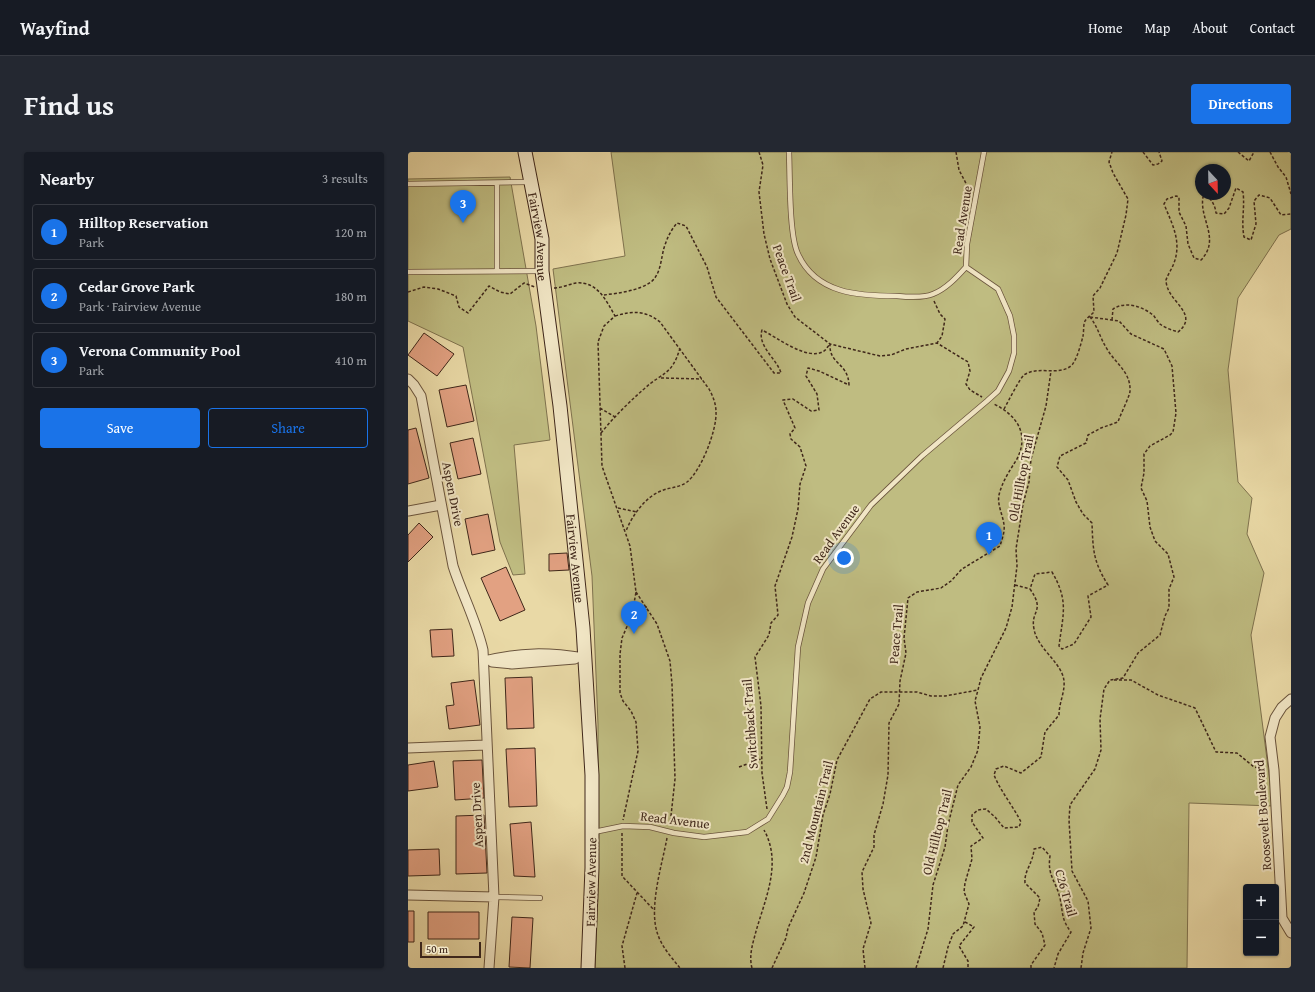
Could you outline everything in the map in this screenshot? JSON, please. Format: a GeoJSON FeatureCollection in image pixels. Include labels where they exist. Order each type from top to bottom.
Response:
{"type":"FeatureCollection","features":[{"type":"Feature","properties":{"kind":"main road","name":"Fairview Avenue"},"geometry":{"type":"LineString","coordinates":[[525,152],[542,238],[542,271],[571,507],[585,658],[592,775],[588,968]]}},
{"type":"Feature","properties":{"kind":"street","name":"Aspen Drive"},"geometry":{"type":"LineString","coordinates":[[408,379],[421,396],[453,566],[460,589],[478,629],[484,661],[486,745],[494,897],[489,968]]}},
{"type":"Feature","properties":{"kind":"street"},"geometry":{"type":"LineString","coordinates":[[408,511],[442,505]]}},
{"type":"Feature","properties":{"kind":"street"},"geometry":{"type":"LineString","coordinates":[[484,661],[512,664],[585,658]]}},
{"type":"Feature","properties":{"kind":"street","name":"Roosevelt Boulevard"},"geometry":{"type":"LineString","coordinates":[[1291,699],[1278,712],[1271,731],[1282,918],[1291,933]]}},
{"type":"Feature","properties":{"kind":"street"},"geometry":{"type":"LineString","coordinates":[[408,748],[486,745]]}},
{"type":"Feature","properties":{"kind":"street"},"geometry":{"type":"LineString","coordinates":[[408,895],[494,897]]}},
{"type":"Feature","properties":{"kind":"lane"},"geometry":{"type":"LineString","coordinates":[[789,152],[794,236],[797,253],[805,267],[820,282],[848,293],[906,296],[932,295],[946,286],[966,268]]}},
{"type":"Feature","properties":{"kind":"lane","name":"Read Avenue"},"geometry":{"type":"LineString","coordinates":[[592,832],[623,826],[650,827],[704,837],[747,832],[768,819],[788,787],[798,647],[808,603],[823,568],[871,505],[922,456],[998,391],[1009,371],[1014,353],[1014,336],[1010,316],[998,289],[966,268],[967,244],[984,152]]}},
{"type":"Feature","properties":{"kind":"lane"},"geometry":{"type":"LineString","coordinates":[[497,271],[498,182]]}},
{"type":"Feature","properties":{"kind":"lane"},"geometry":{"type":"LineString","coordinates":[[408,184],[531,182]]}},
{"type":"Feature","properties":{"kind":"lane"},"geometry":{"type":"LineString","coordinates":[[408,272],[542,271]]}},
{"type":"Feature","properties":{"kind":"lane"},"geometry":{"type":"LineString","coordinates":[[494,897],[540,898]]}},
{"type":"Feature","properties":{"kind":"path","name":"Peace Trail"},"geometry":{"type":"LineString","coordinates":[[759,152],[763,165],[759,192],[764,234],[770,259],[787,304],[795,317],[812,331],[823,337],[830,344],[880,356],[892,355],[906,349],[937,343],[968,362],[970,371],[966,384],[970,390],[987,401],[1004,409],[1020,426],[1021,436],[1018,457],[1010,469],[999,496],[1000,508],[1005,526],[1000,546],[962,569],[951,582],[941,588],[917,592],[908,598],[904,638],[906,653],[900,681],[899,704],[889,723],[888,768],[883,804],[874,835],[874,847],[862,872],[863,889],[871,923],[862,950],[865,968]]}},
{"type":"Feature","properties":{"kind":"path"},"geometry":{"type":"LineString","coordinates":[[956,152],[959,170],[966,186],[976,199]]}},
{"type":"Feature","properties":{"kind":"path"},"geometry":{"type":"LineString","coordinates":[[1004,409],[1015,391],[1018,381],[1024,374],[1037,370],[1051,371],[1066,368],[1072,364],[1083,337],[1085,322],[1094,312],[1095,308],[1093,296],[1100,288],[1117,253],[1126,215],[1128,199],[1113,174],[1109,162],[1112,152]]}},
{"type":"Feature","properties":{"kind":"path"},"geometry":{"type":"LineString","coordinates":[[1143,152],[1153,165],[1162,161],[1159,152]]}},
{"type":"Feature","properties":{"kind":"path"},"geometry":{"type":"LineString","coordinates":[[1238,152],[1249,161],[1254,152]]}},
{"type":"Feature","properties":{"kind":"path"},"geometry":{"type":"LineString","coordinates":[[1270,152],[1278,167],[1286,177],[1291,194]]}},
{"type":"Feature","properties":{"kind":"path"},"geometry":{"type":"LineString","coordinates":[[1112,320],[1112,309],[1126,304],[1134,305],[1153,315],[1160,324],[1178,332],[1182,329],[1185,322],[1185,312],[1168,291],[1166,280],[1174,264],[1178,244],[1177,235],[1165,205],[1167,199],[1176,196],[1179,197],[1179,212],[1186,226],[1188,244],[1194,258],[1201,260],[1208,250],[1210,243],[1207,220],[1202,203],[1203,196],[1207,195],[1211,199],[1215,206],[1216,213],[1224,214],[1229,208],[1236,188],[1243,192],[1245,206],[1242,226],[1244,237],[1251,240],[1256,224],[1254,201],[1259,195],[1270,198],[1281,215],[1291,214]]}},
{"type":"Feature","properties":{"kind":"path"},"geometry":{"type":"LineString","coordinates":[[603,295],[629,291],[652,282],[658,273],[666,242],[677,223],[686,226],[697,246],[707,267],[716,297],[774,373],[781,373],[779,366],[771,357],[762,341],[760,335],[762,330],[770,334],[779,342],[802,351],[817,353],[823,352],[830,344]]}},
{"type":"Feature","properties":{"kind":"path"},"geometry":{"type":"LineString","coordinates":[[408,292],[424,286],[438,289],[456,296],[459,307],[468,313],[489,286],[500,292],[510,294],[524,283]]}},
{"type":"Feature","properties":{"kind":"path"},"geometry":{"type":"LineString","coordinates":[[545,288],[562,288],[580,283],[591,286],[603,295],[615,316]]}},
{"type":"Feature","properties":{"kind":"path"},"geometry":{"type":"LineString","coordinates":[[932,295],[940,314],[945,319],[942,336],[937,343]]}},
{"type":"Feature","properties":{"kind":"path"},"geometry":{"type":"LineString","coordinates":[[623,821],[638,751],[636,722],[631,711],[623,701],[620,693],[620,654],[622,638],[634,608],[636,592],[634,562],[626,532],[603,472],[600,433],[598,342],[604,326],[615,316],[635,312],[651,315],[660,322],[712,394],[716,412],[715,424],[706,450],[688,482],[679,487],[656,494],[637,512],[626,532]]}},
{"type":"Feature","properties":{"kind":"path"},"geometry":{"type":"LineString","coordinates":[[1081,968],[1083,953],[1091,928],[1088,901],[1080,883],[1072,871],[1069,820],[1070,805],[1095,769],[1101,750],[1100,719],[1104,689],[1110,680],[1123,678],[1138,653],[1160,635],[1164,616],[1169,608],[1170,589],[1174,577],[1168,554],[1155,541],[1150,527],[1147,501],[1141,488],[1144,473],[1144,454],[1150,446],[1173,432],[1176,413],[1172,366],[1164,348],[1131,334],[1119,321],[1090,317]]}},
{"type":"Feature","properties":{"kind":"path"},"geometry":{"type":"LineString","coordinates":[[1030,589],[1035,574],[1052,572],[1064,599],[1059,646],[1062,649],[1074,644],[1091,617],[1088,596],[1108,585],[1098,568],[1093,553],[1092,523],[1083,514],[1076,502],[1068,480],[1057,467],[1060,456],[1086,443],[1088,435],[1101,428],[1118,422],[1123,406],[1130,392],[1129,379],[1119,362],[1108,351],[1100,337],[1098,326],[1090,317]]}},
{"type":"Feature","properties":{"kind":"path","name":"Switchback Trail"},"geometry":{"type":"LineString","coordinates":[[768,819],[761,759],[761,706],[755,657],[769,634],[771,624],[778,615],[775,586],[792,537],[798,509],[800,484],[806,466],[800,448],[791,439],[790,434],[795,428],[783,400],[793,399],[811,411],[819,410],[816,394],[806,376],[808,368],[820,371],[849,384],[845,369],[834,360],[829,352],[830,344]]}},
{"type":"Feature","properties":{"kind":"path"},"geometry":{"type":"LineString","coordinates":[[600,433],[646,387],[661,378],[673,365],[680,348]]}},
{"type":"Feature","properties":{"kind":"path","name":"Old Hilltop Trail"},"geometry":{"type":"LineString","coordinates":[[916,968],[928,929],[933,885],[945,847],[948,825],[958,785],[971,767],[978,750],[980,727],[975,701],[981,678],[1006,628],[1012,607],[1017,566],[1016,548],[1023,504],[1029,482],[1031,459],[1046,406],[1051,371]]}},
{"type":"Feature","properties":{"kind":"path"},"geometry":{"type":"LineString","coordinates":[[661,378],[702,379]]}},
{"type":"Feature","properties":{"kind":"path"},"geometry":{"type":"LineString","coordinates":[[600,408],[615,417]]}},
{"type":"Feature","properties":{"kind":"path"},"geometry":{"type":"LineString","coordinates":[[618,508],[637,512]]}},
{"type":"Feature","properties":{"kind":"path"},"geometry":{"type":"LineString","coordinates":[[943,968],[953,934],[963,926],[969,904],[964,892],[972,859],[971,846],[983,838],[972,822],[972,815],[978,810],[986,809],[995,816],[1004,828],[1019,827],[1021,822],[994,775],[996,770],[1004,766],[1022,773],[1041,757],[1045,732],[1059,714],[1059,705],[1064,692],[1063,676],[1036,637],[1034,620],[1038,608],[1036,598],[1030,589],[1015,585]]}},
{"type":"Feature","properties":{"kind":"path"},"geometry":{"type":"LineString","coordinates":[[636,592],[657,624],[670,661],[675,779],[669,826]]}},
{"type":"Feature","properties":{"kind":"path"},"geometry":{"type":"LineString","coordinates":[[634,608],[646,607]]}},
{"type":"Feature","properties":{"kind":"path"},"geometry":{"type":"LineString","coordinates":[[1110,680],[1131,680],[1158,695],[1195,708],[1216,752],[1237,753],[1254,767],[1274,770]]}},
{"type":"Feature","properties":{"kind":"path","name":"2nd Mountain Trail"},"geometry":{"type":"LineString","coordinates":[[772,968],[804,893],[816,857],[823,815],[830,794],[837,760],[870,699],[880,692],[899,691],[944,696],[978,690]]}},
{"type":"Feature","properties":{"kind":"path"},"geometry":{"type":"LineString","coordinates":[[739,767],[761,759]]}},
{"type":"Feature","properties":{"kind":"path"},"geometry":{"type":"LineString","coordinates":[[752,968],[750,954],[771,881],[773,862],[766,832],[761,824]]}},
{"type":"Feature","properties":{"kind":"path"},"geometry":{"type":"LineString","coordinates":[[622,831],[622,876],[654,910]]}},
{"type":"Feature","properties":{"kind":"path"},"geometry":{"type":"LineString","coordinates":[[668,836],[654,910],[658,936],[680,968]]}},
{"type":"Feature","properties":{"kind":"path","name":"C26 Trail"},"geometry":{"type":"LineString","coordinates":[[1031,968],[1031,965],[1045,945],[1042,933],[1035,924],[1034,912],[1038,907],[1040,898],[1025,883],[1024,874],[1032,862],[1034,849],[1042,847],[1050,856],[1049,872],[1060,897],[1064,922],[1071,932],[1058,954],[1054,968]]}},
{"type":"Feature","properties":{"kind":"path"},"geometry":{"type":"LineString","coordinates":[[625,968],[622,946],[637,893]]}},
{"type":"Feature","properties":{"kind":"path"},"geometry":{"type":"LineString","coordinates":[[965,921],[974,927],[959,946],[968,960],[968,968]]}},
{"type":"Feature","properties":{"kind":"shaded area"},"geometry":{"type":"Polygon","coordinates":[[[611,152],[1291,152],[1291,229],[1279,235],[1238,298],[1228,370],[1238,482],[1252,498],[1247,534],[1264,573],[1251,635],[1273,806],[1189,803],[1187,968],[595,968],[598,895],[598,724],[592,576],[553,269],[625,256],[611,152]]]}},
{"type":"Feature","properties":{"kind":"shaded area"},"geometry":{"type":"Polygon","coordinates":[[[510,177],[536,326],[550,440],[514,445],[525,574],[513,575],[500,542],[463,347],[408,321],[408,179],[510,177]]]}},
{"type":"Feature","properties":{"kind":"building"},"geometry":{"type":"Polygon","coordinates":[[[424,333],[454,354],[437,376],[408,355],[424,333]]]}},
{"type":"Feature","properties":{"kind":"building"},"geometry":{"type":"Polygon","coordinates":[[[466,385],[474,421],[447,427],[439,390],[466,385]]]}},
{"type":"Feature","properties":{"kind":"building"},"geometry":{"type":"Polygon","coordinates":[[[416,428],[429,478],[408,484],[408,430],[416,428]]]}},
{"type":"Feature","properties":{"kind":"building"},"geometry":{"type":"Polygon","coordinates":[[[473,438],[481,474],[458,479],[450,443],[473,438]]]}},
{"type":"Feature","properties":{"kind":"building"},"geometry":{"type":"Polygon","coordinates":[[[488,514],[495,550],[472,555],[465,519],[488,514]]]}},
{"type":"Feature","properties":{"kind":"building"},"geometry":{"type":"Polygon","coordinates":[[[419,523],[433,537],[408,562],[408,535],[419,523]]]}},
{"type":"Feature","properties":{"kind":"building"},"geometry":{"type":"Polygon","coordinates":[[[567,553],[569,570],[549,571],[549,554],[567,553]]]}},
{"type":"Feature","properties":{"kind":"building"},"geometry":{"type":"Polygon","coordinates":[[[506,567],[525,610],[500,621],[481,578],[506,567]]]}},
{"type":"Feature","properties":{"kind":"building"},"geometry":{"type":"Polygon","coordinates":[[[452,629],[454,656],[432,657],[430,630],[452,629]]]}},
{"type":"Feature","properties":{"kind":"building"},"geometry":{"type":"Polygon","coordinates":[[[532,677],[534,728],[507,729],[505,678],[532,677]]]}},
{"type":"Feature","properties":{"kind":"building"},"geometry":{"type":"Polygon","coordinates":[[[474,680],[480,725],[449,729],[446,706],[454,705],[451,683],[474,680]]]}},
{"type":"Feature","properties":{"kind":"building"},"geometry":{"type":"Polygon","coordinates":[[[535,748],[537,806],[509,807],[506,749],[535,748]]]}},
{"type":"Feature","properties":{"kind":"building"},"geometry":{"type":"Polygon","coordinates":[[[482,760],[484,798],[455,800],[453,761],[482,760]]]}},
{"type":"Feature","properties":{"kind":"building"},"geometry":{"type":"Polygon","coordinates":[[[434,761],[438,787],[408,791],[408,765],[434,761]]]}},
{"type":"Feature","properties":{"kind":"building"},"geometry":{"type":"Polygon","coordinates":[[[484,815],[487,873],[456,874],[456,816],[484,815]]]}},
{"type":"Feature","properties":{"kind":"building"},"geometry":{"type":"Polygon","coordinates":[[[531,822],[535,877],[514,876],[510,824],[531,822]]]}},
{"type":"Feature","properties":{"kind":"building"},"geometry":{"type":"Polygon","coordinates":[[[439,849],[440,875],[408,876],[408,850],[439,849]]]}},
{"type":"Feature","properties":{"kind":"building"},"geometry":{"type":"Polygon","coordinates":[[[408,911],[414,911],[414,942],[408,942],[408,911]]]}},
{"type":"Feature","properties":{"kind":"building"},"geometry":{"type":"Polygon","coordinates":[[[428,912],[479,912],[479,939],[428,939],[428,912]]]}},
{"type":"Feature","properties":{"kind":"building"},"geometry":{"type":"Polygon","coordinates":[[[512,917],[533,918],[530,968],[509,967],[512,917]]]}},
{"type":"Feature","properties":{"kind":"place","name":"Verona Community Pool"},"geometry":{"type":"Point","coordinates":[463,223]}},
{"type":"Feature","properties":{"kind":"place","name":"Hilltop Reservation"},"geometry":{"type":"Point","coordinates":[989,555]}},
{"type":"Feature","properties":{"kind":"place","name":"Cedar Grove Park"},"geometry":{"type":"Point","coordinates":[634,634]}}]}
